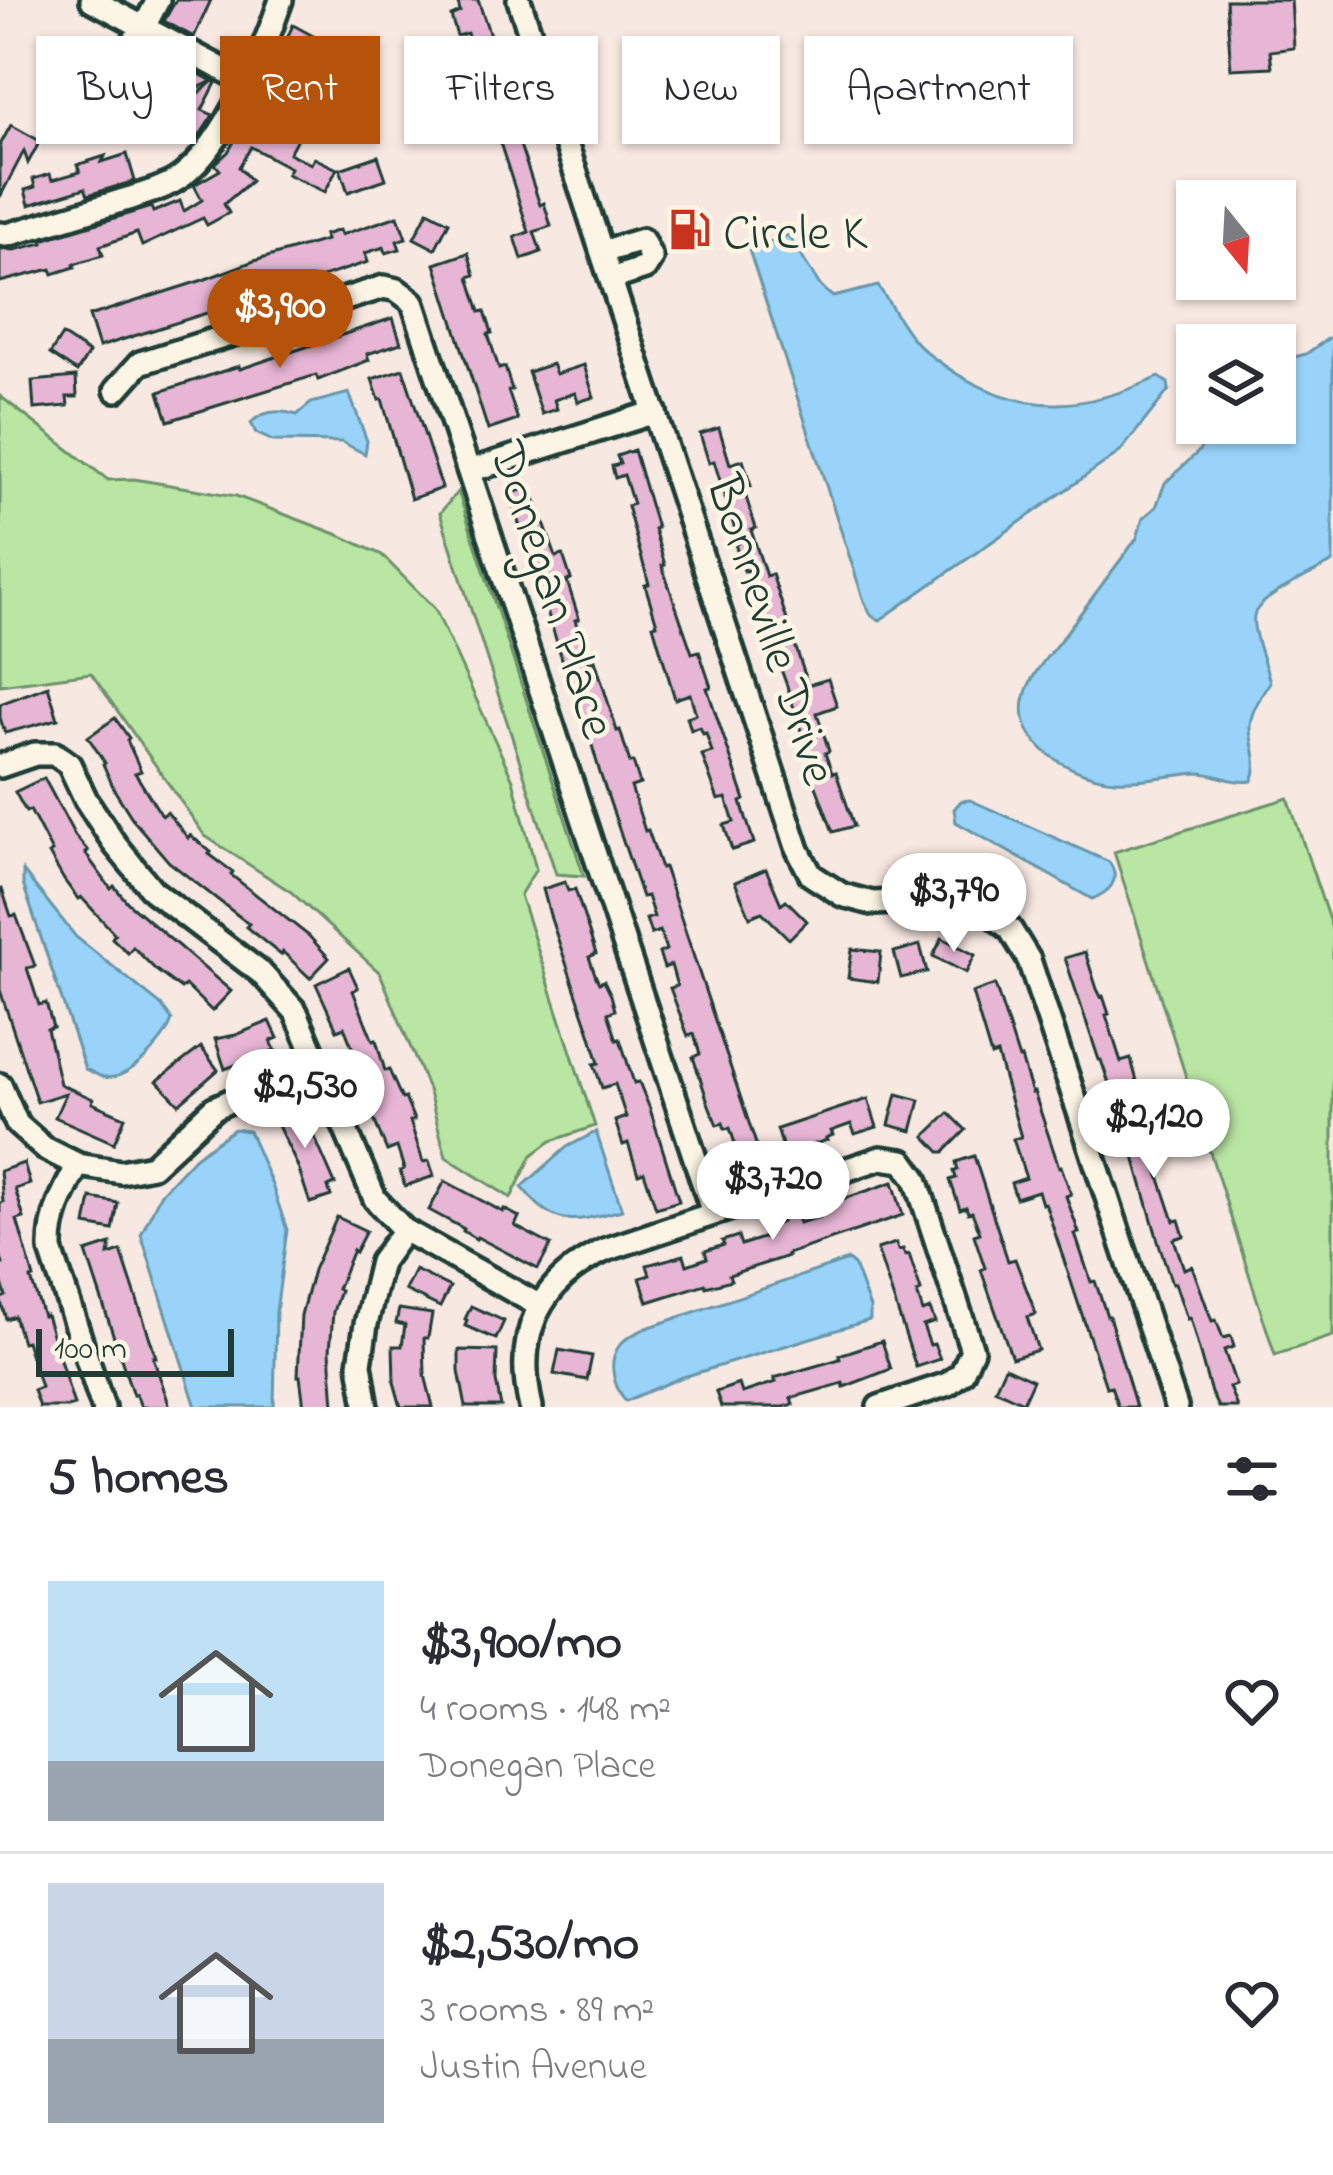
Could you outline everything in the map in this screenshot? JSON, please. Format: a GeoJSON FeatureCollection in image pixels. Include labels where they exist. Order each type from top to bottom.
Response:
{"type":"FeatureCollection","features":[{"type":"Feature","properties":{"kind":"street"},"geometry":{"type":"LineString","coordinates":[[92,0],[220,66]]}},
{"type":"Feature","properties":{"kind":"street"},"geometry":{"type":"LineString","coordinates":[[138,36],[158,0]]}},
{"type":"Feature","properties":{"kind":"street"},"geometry":{"type":"LineString","coordinates":[[266,36],[281,0]]}},
{"type":"Feature","properties":{"kind":"street","name":"Bonneville Drive"},"geometry":{"type":"LineString","coordinates":[[519,0],[798,850],[811,874],[842,895],[872,903],[948,900],[987,911],[1010,929],[1029,960],[1175,1407]]}},
{"type":"Feature","properties":{"kind":"street"},"geometry":{"type":"LineString","coordinates":[[0,234],[54,222],[179,179],[211,149],[220,132]]}},
{"type":"Feature","properties":{"kind":"street"},"geometry":{"type":"LineString","coordinates":[[602,252],[642,240],[651,258],[645,268],[611,279]]}},
{"type":"Feature","properties":{"kind":"street","name":"Donegan Place"},"geometry":{"type":"LineString","coordinates":[[116,390],[140,363],[384,287],[413,302],[713,1213]]}},
{"type":"Feature","properties":{"kind":"street"},"geometry":{"type":"LineString","coordinates":[[469,471],[655,412]]}},
{"type":"Feature","properties":{"kind":"street"},"geometry":{"type":"LineString","coordinates":[[0,766],[35,754],[55,754],[69,764],[116,846],[153,891],[261,974],[296,1012],[375,1199],[404,1230],[540,1306]]}},
{"type":"Feature","properties":{"kind":"street"},"geometry":{"type":"LineString","coordinates":[[0,1085],[17,1124],[44,1148],[78,1165],[121,1172],[152,1166],[214,1108],[316,1063]]}},
{"type":"Feature","properties":{"kind":"street"},"geometry":{"type":"LineString","coordinates":[[531,1407],[524,1376],[527,1340],[540,1306],[577,1263],[881,1157],[903,1161],[916,1179],[972,1350],[962,1373],[948,1384],[879,1407]]}},
{"type":"Feature","properties":{"kind":"street"},"geometry":{"type":"LineString","coordinates":[[78,1165],[50,1226],[51,1250],[103,1407]]}},
{"type":"Feature","properties":{"kind":"street"},"geometry":{"type":"LineString","coordinates":[[367,1407],[360,1364],[366,1324],[380,1262],[404,1230]]}},
{"type":"Feature","properties":{"kind":"green space"},"geometry":{"type":"Polygon","coordinates":[[[0,396],[108,480],[134,479],[236,496],[339,535],[382,555],[435,609],[513,780],[536,869],[520,895],[595,1126],[551,1141],[532,1155],[511,1198],[446,1157],[429,1092],[380,973],[291,892],[205,836],[91,673],[0,685],[0,396]]]}},
{"type":"Feature","properties":{"kind":"green space"},"geometry":{"type":"Polygon","coordinates":[[[458,491],[584,876],[556,874],[440,513],[458,491]]]}},
{"type":"Feature","properties":{"kind":"green space"},"geometry":{"type":"Polygon","coordinates":[[[1288,798],[1333,932],[1333,1336],[1275,1355],[1114,852],[1288,798]]]}},
{"type":"Feature","properties":{"kind":"water"},"geometry":{"type":"Polygon","coordinates":[[[788,235],[821,287],[833,297],[878,286],[919,345],[983,388],[1033,403],[1057,404],[1106,396],[1159,377],[1169,390],[1120,452],[880,620],[871,615],[864,601],[749,250],[788,235]]]}},
{"type":"Feature","properties":{"kind":"water"},"geometry":{"type":"Polygon","coordinates":[[[1333,335],[1333,562],[1276,593],[1254,616],[1270,682],[1250,724],[1255,762],[1252,781],[1198,773],[1115,780],[1082,773],[1050,756],[1028,730],[1023,714],[1025,696],[1037,671],[1137,538],[1143,518],[1156,507],[1165,483],[1204,444],[1296,444],[1296,356],[1333,335]]]}},
{"type":"Feature","properties":{"kind":"water"},"geometry":{"type":"Polygon","coordinates":[[[349,393],[367,441],[365,454],[342,442],[273,441],[256,433],[251,423],[273,412],[297,415],[311,403],[349,393]]]}},
{"type":"Feature","properties":{"kind":"water"},"geometry":{"type":"Polygon","coordinates":[[[970,800],[1109,862],[1112,885],[1092,899],[956,822],[954,809],[970,800]]]}},
{"type":"Feature","properties":{"kind":"water"},"geometry":{"type":"Polygon","coordinates":[[[23,871],[76,937],[161,1005],[172,1020],[154,1049],[124,1073],[104,1077],[85,1069],[23,884],[23,871]]]}},
{"type":"Feature","properties":{"kind":"water"},"geometry":{"type":"Polygon","coordinates":[[[234,1129],[249,1131],[287,1230],[276,1312],[274,1407],[196,1407],[141,1234],[161,1193],[195,1157],[234,1129]]]}},
{"type":"Feature","properties":{"kind":"water"},"geometry":{"type":"Polygon","coordinates":[[[596,1132],[622,1210],[566,1219],[545,1210],[522,1187],[567,1147],[596,1132]]]}},
{"type":"Feature","properties":{"kind":"water"},"geometry":{"type":"Polygon","coordinates":[[[848,1260],[870,1308],[870,1320],[680,1378],[626,1401],[622,1395],[613,1375],[613,1360],[630,1336],[848,1260]]]}},
{"type":"Feature","properties":{"kind":"building"},"geometry":{"type":"Polygon","coordinates":[[[176,0],[211,0],[194,36],[164,21],[176,0]]]}},
{"type":"Feature","properties":{"kind":"building"},"geometry":{"type":"Polygon","coordinates":[[[478,0],[490,35],[457,36],[451,16],[460,12],[458,3],[478,0]]]}},
{"type":"Feature","properties":{"kind":"building"},"geometry":{"type":"Polygon","coordinates":[[[1226,0],[1291,0],[1294,48],[1270,51],[1272,67],[1231,69],[1226,0]]]}},
{"type":"Feature","properties":{"kind":"building"},"geometry":{"type":"Polygon","coordinates":[[[293,25],[313,36],[288,36],[293,25]]]}},
{"type":"Feature","properties":{"kind":"building"},"geometry":{"type":"Polygon","coordinates":[[[196,72],[212,81],[196,89],[196,72]]]}},
{"type":"Feature","properties":{"kind":"building"},"geometry":{"type":"Polygon","coordinates":[[[216,83],[202,110],[213,115],[200,135],[196,133],[196,96],[216,83]]]}},
{"type":"Feature","properties":{"kind":"building"},"geometry":{"type":"Polygon","coordinates":[[[11,125],[38,144],[28,163],[24,151],[0,197],[0,145],[11,125]]]}},
{"type":"Feature","properties":{"kind":"building"},"geometry":{"type":"Polygon","coordinates":[[[233,144],[294,144],[289,153],[337,169],[325,192],[287,174],[290,168],[251,147],[239,167],[251,181],[224,204],[229,213],[207,225],[203,218],[142,246],[137,233],[100,246],[103,255],[75,267],[0,282],[0,249],[43,243],[180,201],[184,211],[202,200],[194,185],[220,170],[215,164],[233,144]]]}},
{"type":"Feature","properties":{"kind":"building"},"geometry":{"type":"Polygon","coordinates":[[[500,144],[520,144],[551,226],[534,232],[541,252],[522,259],[515,237],[529,232],[500,144]]]}},
{"type":"Feature","properties":{"kind":"building"},"geometry":{"type":"Polygon","coordinates":[[[127,154],[135,181],[88,195],[85,188],[29,205],[25,190],[35,187],[33,179],[50,174],[52,180],[80,172],[77,165],[127,154]]]}},
{"type":"Feature","properties":{"kind":"building"},"geometry":{"type":"Polygon","coordinates":[[[378,156],[386,179],[348,192],[340,169],[378,156]]]}},
{"type":"Feature","properties":{"kind":"building"},"geometry":{"type":"Polygon","coordinates":[[[428,211],[449,222],[435,249],[414,238],[428,211]]]}},
{"type":"Feature","properties":{"kind":"building"},"geometry":{"type":"Polygon","coordinates":[[[398,216],[406,238],[397,241],[400,249],[386,253],[384,247],[365,253],[368,262],[99,347],[89,316],[326,240],[324,235],[339,230],[341,235],[398,216]]]}},
{"type":"Feature","properties":{"kind":"building"},"geometry":{"type":"Polygon","coordinates":[[[468,253],[475,275],[469,277],[480,312],[485,311],[499,369],[505,367],[518,420],[488,430],[435,264],[468,253]]]}},
{"type":"Feature","properties":{"kind":"building"},"geometry":{"type":"Polygon","coordinates":[[[393,318],[401,343],[367,354],[369,360],[318,380],[316,375],[168,421],[159,392],[393,318]]]}},
{"type":"Feature","properties":{"kind":"building"},"geometry":{"type":"Polygon","coordinates":[[[62,335],[89,353],[77,372],[50,354],[62,335]]]}},
{"type":"Feature","properties":{"kind":"building"},"geometry":{"type":"Polygon","coordinates":[[[552,364],[556,374],[584,365],[594,397],[578,402],[575,393],[554,400],[557,409],[542,414],[528,372],[552,364]]]}},
{"type":"Feature","properties":{"kind":"building"},"geometry":{"type":"Polygon","coordinates":[[[403,369],[442,488],[411,499],[372,379],[403,369]]]}},
{"type":"Feature","properties":{"kind":"building"},"geometry":{"type":"Polygon","coordinates":[[[76,377],[77,397],[67,397],[68,406],[34,409],[32,381],[76,377]]]}},
{"type":"Feature","properties":{"kind":"building"},"geometry":{"type":"Polygon","coordinates":[[[719,428],[730,464],[743,460],[751,486],[743,488],[756,528],[751,530],[766,576],[772,574],[808,685],[828,679],[837,706],[817,713],[829,751],[825,753],[854,826],[833,832],[810,770],[786,683],[735,544],[739,543],[714,461],[709,463],[700,434],[719,428]]]}},
{"type":"Feature","properties":{"kind":"building"},"geometry":{"type":"Polygon","coordinates":[[[634,450],[657,528],[662,566],[692,653],[699,651],[745,800],[741,802],[754,843],[732,850],[724,825],[734,822],[726,798],[718,800],[702,755],[712,752],[706,733],[700,727],[691,730],[687,717],[696,714],[690,694],[675,699],[627,506],[633,504],[624,475],[615,478],[612,466],[620,464],[617,456],[634,450]]]}},
{"type":"Feature","properties":{"kind":"building"},"geometry":{"type":"Polygon","coordinates":[[[531,487],[556,557],[563,555],[579,619],[575,620],[633,762],[640,784],[631,787],[645,831],[664,867],[764,1168],[741,1175],[738,1166],[731,1168],[726,1153],[737,1150],[730,1128],[717,1125],[709,1105],[693,1057],[700,1054],[694,1034],[688,1036],[670,988],[677,986],[671,965],[664,968],[659,953],[666,950],[660,931],[651,934],[646,919],[654,917],[647,896],[642,897],[577,693],[573,694],[541,578],[534,580],[509,494],[531,487]]]}},
{"type":"Feature","properties":{"kind":"building"},"geometry":{"type":"Polygon","coordinates":[[[48,686],[58,719],[5,733],[0,704],[48,686]]]}},
{"type":"Feature","properties":{"kind":"building"},"geometry":{"type":"Polygon","coordinates":[[[115,718],[129,738],[141,771],[135,773],[162,816],[167,812],[188,838],[190,835],[211,852],[231,875],[309,936],[329,958],[310,978],[169,862],[134,821],[88,737],[115,718]]]}},
{"type":"Feature","properties":{"kind":"building"},"geometry":{"type":"Polygon","coordinates":[[[44,778],[85,853],[111,889],[114,886],[231,991],[212,1011],[133,947],[128,953],[64,880],[30,810],[26,812],[15,792],[44,778]]]}},
{"type":"Feature","properties":{"kind":"building"},"geometry":{"type":"Polygon","coordinates":[[[766,869],[781,904],[786,900],[807,921],[789,939],[762,912],[750,917],[735,882],[766,869]]]}},
{"type":"Feature","properties":{"kind":"building"},"geometry":{"type":"Polygon","coordinates":[[[565,882],[568,891],[575,889],[596,954],[589,957],[599,983],[604,981],[611,995],[615,1010],[608,1013],[634,1083],[639,1082],[650,1109],[679,1201],[656,1208],[644,1172],[638,1174],[615,1121],[626,1117],[615,1084],[602,1088],[594,1064],[599,1063],[543,889],[565,882]]]}},
{"type":"Feature","properties":{"kind":"building"},"geometry":{"type":"Polygon","coordinates":[[[0,889],[11,916],[16,915],[35,966],[27,968],[39,1005],[46,1003],[53,1027],[47,1029],[60,1084],[125,1117],[114,1143],[55,1117],[66,1093],[37,1102],[0,990],[0,889]]]}},
{"type":"Feature","properties":{"kind":"building"},"geometry":{"type":"Polygon","coordinates":[[[942,938],[975,955],[966,973],[933,956],[942,938]]]}},
{"type":"Feature","properties":{"kind":"building"},"geometry":{"type":"Polygon","coordinates":[[[920,945],[927,972],[901,978],[894,952],[920,945]]]}},
{"type":"Feature","properties":{"kind":"building"},"geometry":{"type":"Polygon","coordinates":[[[852,949],[881,952],[878,982],[848,978],[852,949]]]}},
{"type":"Feature","properties":{"kind":"building"},"geometry":{"type":"Polygon","coordinates":[[[1085,952],[1121,1062],[1131,1059],[1144,1107],[1154,1103],[1160,1124],[1153,1126],[1162,1152],[1154,1155],[1155,1164],[1174,1221],[1179,1220],[1184,1236],[1174,1239],[1184,1269],[1192,1266],[1212,1321],[1216,1320],[1223,1338],[1231,1336],[1234,1347],[1224,1350],[1236,1385],[1229,1387],[1237,1407],[1218,1407],[1190,1318],[1172,1284],[1116,1094],[1099,1060],[1065,958],[1085,952]]]}},
{"type":"Feature","properties":{"kind":"building"},"geometry":{"type":"Polygon","coordinates":[[[349,968],[358,988],[353,991],[385,1071],[389,1070],[405,1098],[423,1162],[429,1161],[434,1176],[405,1186],[397,1147],[387,1151],[354,1071],[344,1027],[337,1030],[316,984],[349,968]]]}},
{"type":"Feature","properties":{"kind":"building"},"geometry":{"type":"Polygon","coordinates":[[[995,985],[1071,1194],[1066,1196],[1079,1233],[1075,1234],[1091,1282],[1095,1281],[1109,1316],[1136,1407],[1118,1407],[1111,1386],[1106,1387],[1045,1203],[1038,1191],[1016,1198],[1011,1183],[1026,1178],[1013,1139],[1021,1137],[997,1054],[991,1056],[972,993],[995,985]]]}},
{"type":"Feature","properties":{"kind":"building"},"geometry":{"type":"Polygon","coordinates":[[[270,1021],[278,1038],[271,1041],[275,1050],[225,1069],[215,1039],[270,1021]]]}},
{"type":"Feature","properties":{"kind":"building"},"geometry":{"type":"Polygon","coordinates":[[[201,1047],[218,1070],[179,1104],[157,1081],[201,1047]]]}},
{"type":"Feature","properties":{"kind":"building"},"geometry":{"type":"Polygon","coordinates":[[[897,1094],[920,1100],[912,1131],[889,1125],[897,1094]]]}},
{"type":"Feature","properties":{"kind":"building"},"geometry":{"type":"Polygon","coordinates":[[[868,1099],[877,1127],[855,1134],[851,1124],[831,1131],[827,1140],[785,1154],[777,1129],[868,1099]]]}},
{"type":"Feature","properties":{"kind":"building"},"geometry":{"type":"Polygon","coordinates":[[[291,1102],[295,1111],[304,1107],[335,1184],[328,1187],[331,1196],[310,1203],[271,1111],[291,1102]]]}},
{"type":"Feature","properties":{"kind":"building"},"geometry":{"type":"Polygon","coordinates":[[[949,1113],[966,1130],[940,1152],[925,1136],[949,1113]]]}},
{"type":"Feature","properties":{"kind":"building"},"geometry":{"type":"Polygon","coordinates":[[[974,1156],[1008,1261],[1015,1259],[1036,1314],[1027,1317],[1038,1350],[1012,1358],[981,1270],[985,1268],[974,1235],[980,1233],[972,1212],[960,1209],[950,1180],[956,1178],[956,1162],[974,1156]]]}},
{"type":"Feature","properties":{"kind":"building"},"geometry":{"type":"Polygon","coordinates":[[[24,1163],[30,1184],[15,1189],[24,1218],[17,1220],[31,1279],[74,1405],[67,1407],[39,1407],[33,1390],[41,1387],[26,1341],[22,1342],[14,1316],[6,1319],[0,1299],[6,1296],[0,1277],[0,1171],[24,1163]]]}},
{"type":"Feature","properties":{"kind":"building"},"geometry":{"type":"Polygon","coordinates":[[[445,1181],[519,1217],[515,1226],[551,1245],[538,1269],[429,1210],[445,1181]]]}},
{"type":"Feature","properties":{"kind":"building"},"geometry":{"type":"Polygon","coordinates":[[[893,1182],[903,1215],[729,1275],[731,1280],[648,1302],[640,1278],[650,1275],[647,1265],[684,1255],[687,1265],[707,1258],[705,1251],[724,1245],[722,1241],[738,1236],[741,1245],[765,1237],[762,1228],[781,1219],[796,1214],[799,1223],[820,1217],[817,1208],[893,1182]]]}},
{"type":"Feature","properties":{"kind":"building"},"geometry":{"type":"Polygon","coordinates":[[[91,1198],[118,1203],[113,1230],[86,1225],[91,1198]]]}},
{"type":"Feature","properties":{"kind":"building"},"geometry":{"type":"Polygon","coordinates":[[[337,1217],[366,1231],[337,1289],[330,1351],[334,1405],[304,1407],[298,1376],[301,1315],[313,1270],[337,1217]]]}},
{"type":"Feature","properties":{"kind":"building"},"geometry":{"type":"Polygon","coordinates":[[[896,1243],[898,1250],[909,1254],[923,1312],[930,1309],[935,1322],[923,1326],[940,1359],[916,1367],[877,1249],[896,1243]]]}},
{"type":"Feature","properties":{"kind":"building"},"geometry":{"type":"Polygon","coordinates":[[[111,1244],[109,1255],[121,1251],[170,1407],[141,1407],[133,1395],[86,1252],[111,1244]]]}},
{"type":"Feature","properties":{"kind":"building"},"geometry":{"type":"Polygon","coordinates":[[[415,1270],[450,1287],[440,1307],[405,1290],[415,1270]]]}},
{"type":"Feature","properties":{"kind":"building"},"geometry":{"type":"Polygon","coordinates":[[[471,1306],[504,1321],[496,1339],[465,1326],[471,1306]]]}},
{"type":"Feature","properties":{"kind":"building"},"geometry":{"type":"Polygon","coordinates":[[[399,1309],[432,1314],[428,1338],[424,1338],[425,1375],[433,1407],[401,1407],[394,1382],[393,1346],[402,1346],[405,1325],[396,1323],[399,1309]]]}},
{"type":"Feature","properties":{"kind":"building"},"geometry":{"type":"Polygon","coordinates":[[[882,1341],[891,1369],[844,1387],[843,1383],[791,1398],[793,1404],[783,1407],[721,1407],[716,1392],[739,1384],[742,1393],[882,1341]]]}},
{"type":"Feature","properties":{"kind":"building"},"geometry":{"type":"Polygon","coordinates":[[[459,1350],[497,1351],[501,1407],[466,1407],[459,1350]]]}},
{"type":"Feature","properties":{"kind":"building"},"geometry":{"type":"Polygon","coordinates":[[[559,1350],[592,1356],[587,1380],[554,1374],[559,1350]]]}},
{"type":"Feature","properties":{"kind":"building"},"geometry":{"type":"Polygon","coordinates":[[[1005,1367],[1033,1380],[1023,1402],[995,1389],[1005,1367]]]}},
{"type":"Feature","properties":{"kind":"place","name":"Circle K"},"geometry":{"type":"Point","coordinates":[689,230]}}]}
